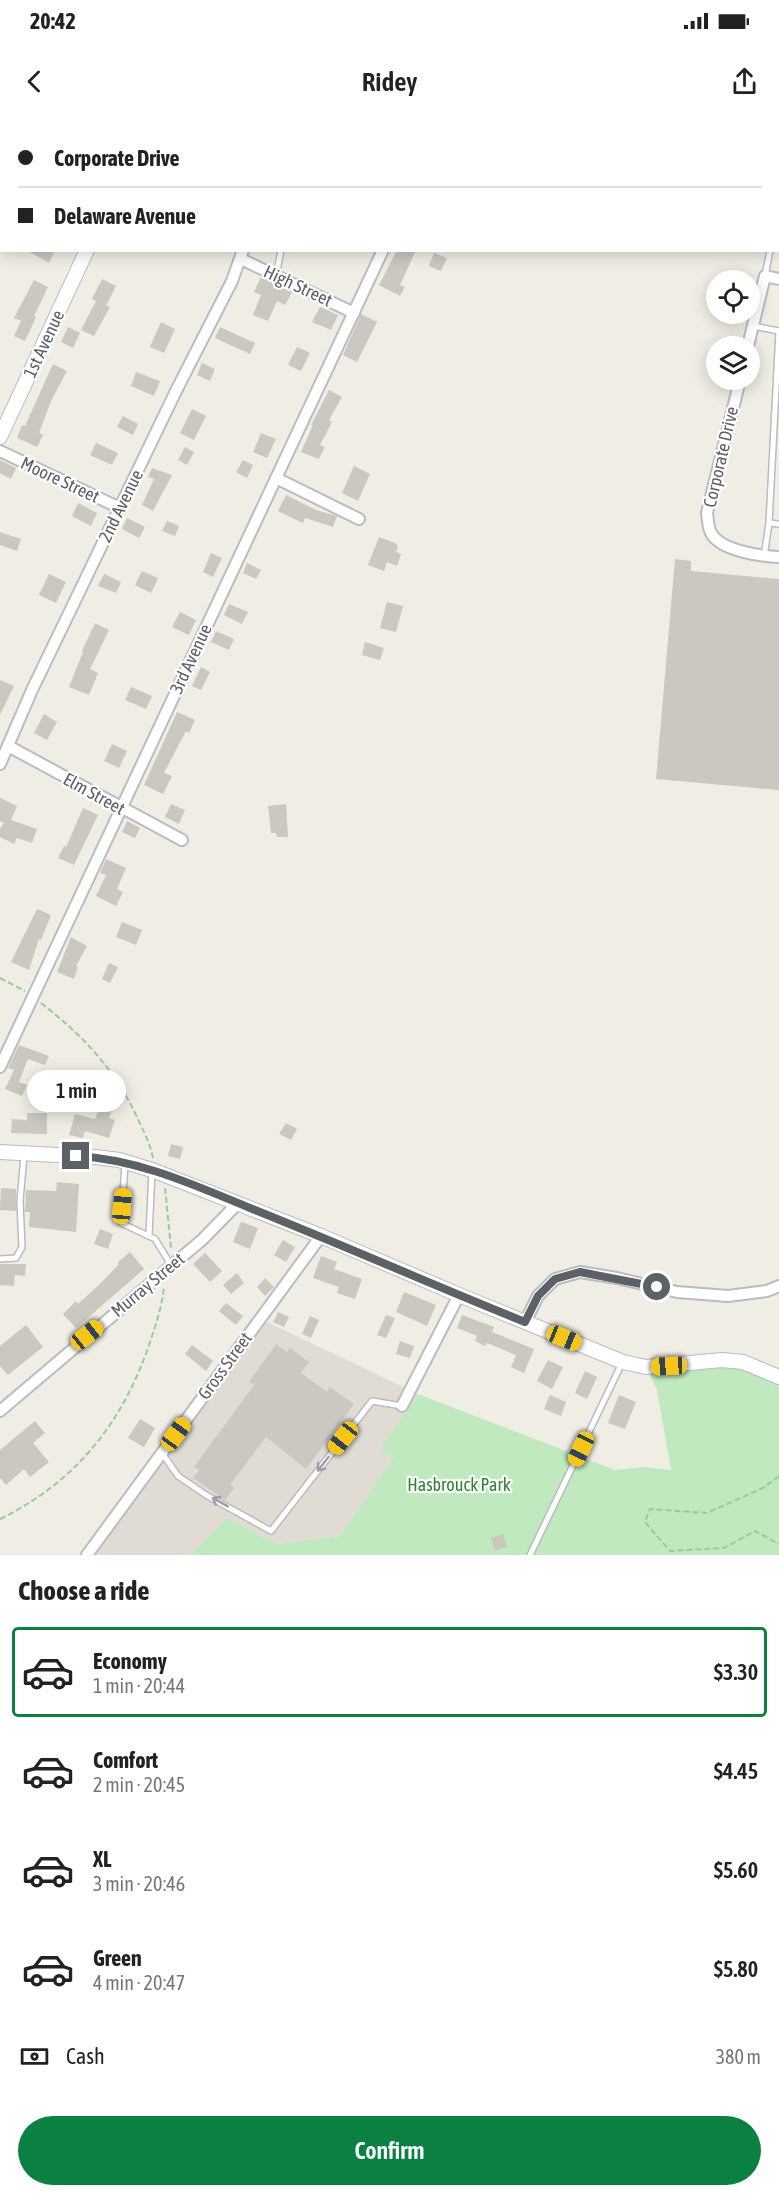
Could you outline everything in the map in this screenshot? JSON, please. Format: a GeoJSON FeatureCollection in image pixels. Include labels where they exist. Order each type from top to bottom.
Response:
{"type":"FeatureCollection","features":[{"type":"Feature","properties":{"kind":"street","name":"1st Avenue"},"geometry":{"type":"LineString","coordinates":[[0,436],[86,252]]}},
{"type":"Feature","properties":{"kind":"street","name":"3rd Avenue"},"geometry":{"type":"LineString","coordinates":[[0,1067],[382,252]]}},
{"type":"Feature","properties":{"kind":"street","name":"High Street"},"geometry":{"type":"LineString","coordinates":[[242,255],[276,276],[354,313]]}},
{"type":"Feature","properties":{"kind":"street","name":"2nd Avenue"},"geometry":{"type":"LineString","coordinates":[[0,764],[32,690],[242,255]]}},
{"type":"Feature","properties":{"kind":"street"},"geometry":{"type":"LineString","coordinates":[[750,336],[765,276],[779,279]]}},
{"type":"Feature","properties":{"kind":"street","name":"Corporate Drive"},"geometry":{"type":"LineString","coordinates":[[738,390],[707,513],[711,533],[729,548],[764,557],[779,557]]}},
{"type":"Feature","properties":{"kind":"street","name":"Moore Street"},"geometry":{"type":"LineString","coordinates":[[0,451],[120,508]]}},
{"type":"Feature","properties":{"kind":"street"},"geometry":{"type":"LineString","coordinates":[[276,478],[359,519]]}},
{"type":"Feature","properties":{"kind":"street","name":"Elm Street"},"geometry":{"type":"LineString","coordinates":[[8,746],[182,840]]}},
{"type":"Feature","properties":{"kind":"street"},"geometry":{"type":"LineString","coordinates":[[0,1152],[96,1157],[153,1165],[238,1203],[623,1362],[646,1367],[722,1360],[743,1362],[779,1377]]}},
{"type":"Feature","properties":{"kind":"street","name":"Murray Street"},"geometry":{"type":"LineString","coordinates":[[0,1411],[203,1239],[238,1203]]}},
{"type":"Feature","properties":{"kind":"street","name":"Gross Street"},"geometry":{"type":"LineString","coordinates":[[87,1555],[321,1236]]}},
{"type":"Feature","properties":{"kind":"street"},"geometry":{"type":"LineString","coordinates":[[525,1322],[538,1296],[555,1279],[580,1272],[677,1292],[728,1296],[767,1291],[779,1286]]}},
{"type":"Feature","properties":{"kind":"street"},"geometry":{"type":"LineString","coordinates":[[402,1406],[459,1295]]}},
{"type":"Feature","properties":{"kind":"lane"},"geometry":{"type":"LineString","coordinates":[[276,276],[281,252]]}},
{"type":"Feature","properties":{"kind":"lane"},"geometry":{"type":"LineString","coordinates":[[765,276],[770,252]]}},
{"type":"Feature","properties":{"kind":"lane"},"geometry":{"type":"LineString","coordinates":[[753,326],[779,331],[769,523],[764,557]]}},
{"type":"Feature","properties":{"kind":"lane"},"geometry":{"type":"LineString","coordinates":[[769,523],[779,524]]}},
{"type":"Feature","properties":{"kind":"lane"},"geometry":{"type":"LineString","coordinates":[[0,1259],[16,1258],[22,1246],[20,1201],[24,1153]]}},
{"type":"Feature","properties":{"kind":"lane"},"geometry":{"type":"LineString","coordinates":[[125,1162],[121,1223],[155,1239],[169,1266]]}},
{"type":"Feature","properties":{"kind":"lane"},"geometry":{"type":"LineString","coordinates":[[149,1235],[153,1165]]}},
{"type":"Feature","properties":{"kind":"lane"},"geometry":{"type":"LineString","coordinates":[[530,1555],[623,1362]]}},
{"type":"Feature","properties":{"kind":"lane"},"geometry":{"type":"LineString","coordinates":[[162,1453],[178,1476],[206,1495],[271,1531],[372,1401],[402,1406]]}},
{"type":"Feature","properties":{"kind":"path"},"geometry":{"type":"LineString","coordinates":[[0,978],[32,997],[86,1041],[109,1068],[126,1092],[150,1144],[153,1165]]}},
{"type":"Feature","properties":{"kind":"path"},"geometry":{"type":"LineString","coordinates":[[0,1519],[28,1505],[77,1465],[115,1420],[141,1369],[162,1309],[171,1251],[165,1187]]}},
{"type":"Feature","properties":{"kind":"path"},"geometry":{"type":"LineString","coordinates":[[779,1476],[763,1488],[707,1513],[650,1509],[645,1522],[670,1551],[723,1548],[755,1531],[779,1544]]}},
{"type":"Feature","properties":{"kind":"shaded area"},"geometry":{"type":"Polygon","coordinates":[[[267,1322],[418,1394],[382,1448],[393,1458],[340,1536],[277,1544],[227,1518],[190,1555],[94,1555],[267,1322]]]}},
{"type":"Feature","properties":{"kind":"green space","name":"Hasbrouck Park"},"geometry":{"type":"Polygon","coordinates":[[[722,1360],[779,1377],[779,1555],[190,1555],[227,1518],[277,1544],[340,1536],[393,1458],[381,1448],[418,1394],[615,1470],[645,1467],[671,1470],[657,1390],[646,1367],[722,1360]]]}},
{"type":"Feature","properties":{"kind":"building"},"geometry":{"type":"Polygon","coordinates":[[[30,252],[54,252],[49,263],[30,252]]]}},
{"type":"Feature","properties":{"kind":"building"},"geometry":{"type":"Polygon","coordinates":[[[396,252],[415,252],[400,285],[405,287],[400,296],[379,285],[396,252]]]}},
{"type":"Feature","properties":{"kind":"building"},"geometry":{"type":"Polygon","coordinates":[[[434,253],[447,258],[441,271],[429,266],[434,253]]]}},
{"type":"Feature","properties":{"kind":"building"},"geometry":{"type":"Polygon","coordinates":[[[261,277],[292,292],[285,305],[277,301],[268,321],[253,315],[261,295],[254,292],[261,277]]]}},
{"type":"Feature","properties":{"kind":"building"},"geometry":{"type":"Polygon","coordinates":[[[102,279],[116,286],[106,306],[110,307],[94,336],[81,330],[96,301],[92,299],[102,279]]]}},
{"type":"Feature","properties":{"kind":"building"},"geometry":{"type":"Polygon","coordinates":[[[34,280],[48,287],[25,341],[14,336],[21,321],[14,318],[34,280]]]}},
{"type":"Feature","properties":{"kind":"building"},"geometry":{"type":"Polygon","coordinates":[[[320,307],[338,315],[331,330],[312,322],[320,307]]]}},
{"type":"Feature","properties":{"kind":"building"},"geometry":{"type":"Polygon","coordinates":[[[361,314],[377,322],[357,362],[343,355],[361,314]]]}},
{"type":"Feature","properties":{"kind":"building"},"geometry":{"type":"Polygon","coordinates":[[[161,322],[175,329],[164,353],[150,347],[161,322]]]}},
{"type":"Feature","properties":{"kind":"building"},"geometry":{"type":"Polygon","coordinates":[[[68,327],[80,333],[73,348],[61,342],[68,327]]]}},
{"type":"Feature","properties":{"kind":"building"},"geometry":{"type":"Polygon","coordinates":[[[220,327],[255,343],[250,354],[215,338],[220,327]]]}},
{"type":"Feature","properties":{"kind":"building"},"geometry":{"type":"Polygon","coordinates":[[[297,347],[310,353],[301,371],[288,365],[297,347]]]}},
{"type":"Feature","properties":{"kind":"building"},"geometry":{"type":"Polygon","coordinates":[[[202,363],[215,369],[210,381],[197,375],[202,363]]]}},
{"type":"Feature","properties":{"kind":"building"},"geometry":{"type":"Polygon","coordinates":[[[53,364],[67,371],[51,401],[39,433],[43,435],[37,447],[17,438],[22,425],[25,426],[53,364]]]}},
{"type":"Feature","properties":{"kind":"building"},"geometry":{"type":"Polygon","coordinates":[[[136,372],[160,381],[154,396],[131,386],[136,372]]]}},
{"type":"Feature","properties":{"kind":"building"},"geometry":{"type":"Polygon","coordinates":[[[329,390],[342,397],[329,420],[332,422],[320,445],[325,447],[319,459],[301,452],[313,425],[311,425],[329,390]]]}},
{"type":"Feature","properties":{"kind":"building"},"geometry":{"type":"Polygon","coordinates":[[[192,409],[206,416],[194,440],[180,433],[192,409]]]}},
{"type":"Feature","properties":{"kind":"building"},"geometry":{"type":"Polygon","coordinates":[[[123,416],[138,424],[133,435],[117,427],[123,416]]]}},
{"type":"Feature","properties":{"kind":"building"},"geometry":{"type":"Polygon","coordinates":[[[261,433],[276,439],[267,458],[253,452],[261,433]]]}},
{"type":"Feature","properties":{"kind":"building"},"geometry":{"type":"Polygon","coordinates":[[[96,443],[118,453],[112,465],[90,455],[96,443]]]}},
{"type":"Feature","properties":{"kind":"building"},"geometry":{"type":"Polygon","coordinates":[[[185,447],[194,452],[187,465],[178,460],[185,447]]]}},
{"type":"Feature","properties":{"kind":"building"},"geometry":{"type":"Polygon","coordinates":[[[0,460],[16,468],[11,479],[0,473],[0,460]]]}},
{"type":"Feature","properties":{"kind":"building"},"geometry":{"type":"Polygon","coordinates":[[[243,460],[253,465],[247,478],[236,472],[243,460]]]}},
{"type":"Feature","properties":{"kind":"building"},"geometry":{"type":"Polygon","coordinates":[[[354,466],[370,474],[358,501],[342,493],[354,466]]]}},
{"type":"Feature","properties":{"kind":"building"},"geometry":{"type":"Polygon","coordinates":[[[152,468],[172,475],[153,511],[142,505],[154,479],[148,477],[152,468]]]}},
{"type":"Feature","properties":{"kind":"building"},"geometry":{"type":"Polygon","coordinates":[[[286,495],[316,510],[337,516],[333,527],[305,518],[303,523],[278,511],[286,495]]]}},
{"type":"Feature","properties":{"kind":"building"},"geometry":{"type":"Polygon","coordinates":[[[78,503],[97,513],[91,526],[72,516],[78,503]]]}},
{"type":"Feature","properties":{"kind":"building"},"geometry":{"type":"Polygon","coordinates":[[[127,518],[145,527],[139,538],[122,529],[127,518]]]}},
{"type":"Feature","properties":{"kind":"building"},"geometry":{"type":"Polygon","coordinates":[[[167,521],[179,526],[175,536],[162,531],[167,521]]]}},
{"type":"Feature","properties":{"kind":"building"},"geometry":{"type":"Polygon","coordinates":[[[0,532],[21,539],[17,551],[0,545],[0,532]]]}},
{"type":"Feature","properties":{"kind":"building"},"geometry":{"type":"Polygon","coordinates":[[[379,537],[395,543],[398,546],[396,552],[401,554],[397,566],[387,562],[384,571],[368,565],[379,537]]]}},
{"type":"Feature","properties":{"kind":"building"},"geometry":{"type":"Polygon","coordinates":[[[211,553],[222,558],[213,577],[203,572],[211,553]]]}},
{"type":"Feature","properties":{"kind":"building"},"geometry":{"type":"Polygon","coordinates":[[[675,559],[691,561],[691,571],[779,579],[779,790],[656,779],[675,559]]]}},
{"type":"Feature","properties":{"kind":"building"},"geometry":{"type":"Polygon","coordinates":[[[247,563],[261,570],[256,579],[243,573],[247,563]]]}},
{"type":"Feature","properties":{"kind":"building"},"geometry":{"type":"Polygon","coordinates":[[[142,571],[158,578],[151,593],[135,585],[142,571]]]}},
{"type":"Feature","properties":{"kind":"building"},"geometry":{"type":"Polygon","coordinates":[[[49,574],[66,582],[56,603],[39,595],[49,574]]]}},
{"type":"Feature","properties":{"kind":"building"},"geometry":{"type":"Polygon","coordinates":[[[104,574],[121,582],[116,593],[98,586],[104,574]]]}},
{"type":"Feature","properties":{"kind":"building"},"geometry":{"type":"Polygon","coordinates":[[[387,602],[403,606],[396,632],[380,628],[387,602]]]}},
{"type":"Feature","properties":{"kind":"building"},"geometry":{"type":"Polygon","coordinates":[[[229,604],[248,612],[242,624],[224,615],[229,604]]]}},
{"type":"Feature","properties":{"kind":"building"},"geometry":{"type":"Polygon","coordinates":[[[180,612],[196,620],[189,635],[172,627],[180,612]]]}},
{"type":"Feature","properties":{"kind":"building"},"geometry":{"type":"Polygon","coordinates":[[[95,623],[109,630],[90,669],[98,673],[89,695],[69,687],[95,623]]]}},
{"type":"Feature","properties":{"kind":"building"},"geometry":{"type":"Polygon","coordinates":[[[216,631],[234,639],[229,650],[211,642],[216,631]]]}},
{"type":"Feature","properties":{"kind":"building"},"geometry":{"type":"Polygon","coordinates":[[[365,642],[384,648],[380,660],[362,655],[365,642]]]}},
{"type":"Feature","properties":{"kind":"building"},"geometry":{"type":"Polygon","coordinates":[[[201,667],[210,672],[201,690],[192,686],[201,667]]]}},
{"type":"Feature","properties":{"kind":"building"},"geometry":{"type":"Polygon","coordinates":[[[0,680],[14,686],[0,715],[0,680]]]}},
{"type":"Feature","properties":{"kind":"building"},"geometry":{"type":"Polygon","coordinates":[[[131,687],[152,696],[146,709],[125,700],[131,687]]]}},
{"type":"Feature","properties":{"kind":"building"},"geometry":{"type":"Polygon","coordinates":[[[177,712],[195,720],[189,733],[186,731],[164,773],[172,776],[163,794],[144,785],[177,712]]]}},
{"type":"Feature","properties":{"kind":"building"},"geometry":{"type":"Polygon","coordinates":[[[44,714],[57,722],[47,740],[34,733],[44,714]]]}},
{"type":"Feature","properties":{"kind":"building"},"geometry":{"type":"Polygon","coordinates":[[[112,744],[127,751],[119,768],[104,761],[112,744]]]}},
{"type":"Feature","properties":{"kind":"building"},"geometry":{"type":"Polygon","coordinates":[[[0,798],[17,806],[11,820],[37,829],[32,843],[17,838],[14,844],[0,837],[0,829],[4,823],[0,821],[0,798]]]}},
{"type":"Feature","properties":{"kind":"building"},"geometry":{"type":"Polygon","coordinates":[[[171,804],[185,810],[179,824],[165,817],[171,804]]]}},
{"type":"Feature","properties":{"kind":"building"},"geometry":{"type":"Polygon","coordinates":[[[286,804],[288,837],[277,837],[276,833],[271,833],[268,806],[286,804]]]}},
{"type":"Feature","properties":{"kind":"building"},"geometry":{"type":"Polygon","coordinates":[[[83,808],[98,815],[74,865],[58,858],[64,846],[66,847],[83,808]]]}},
{"type":"Feature","properties":{"kind":"building"},"geometry":{"type":"Polygon","coordinates":[[[127,821],[140,828],[135,838],[122,832],[127,821]]]}},
{"type":"Feature","properties":{"kind":"building"},"geometry":{"type":"Polygon","coordinates":[[[106,859],[126,868],[117,889],[123,892],[116,906],[96,896],[106,875],[100,873],[106,859]]]}},
{"type":"Feature","properties":{"kind":"building"},"geometry":{"type":"Polygon","coordinates":[[[37,909],[51,915],[41,940],[39,939],[29,970],[11,962],[37,909]]]}},
{"type":"Feature","properties":{"kind":"building"},"geometry":{"type":"Polygon","coordinates":[[[122,922],[142,930],[136,945],[116,937],[122,922]]]}},
{"type":"Feature","properties":{"kind":"building"},"geometry":{"type":"Polygon","coordinates":[[[71,937],[87,946],[76,966],[78,967],[74,979],[57,972],[71,937]]]}},
{"type":"Feature","properties":{"kind":"building"},"geometry":{"type":"Polygon","coordinates":[[[109,963],[118,967],[110,983],[102,979],[109,963]]]}},
{"type":"Feature","properties":{"kind":"building"},"geometry":{"type":"Polygon","coordinates":[[[19,1045],[49,1056],[45,1065],[28,1059],[19,1082],[27,1085],[22,1096],[5,1089],[14,1070],[8,1068],[19,1045]]]}},
{"type":"Feature","properties":{"kind":"building"},"geometry":{"type":"Polygon","coordinates":[[[106,1091],[118,1096],[109,1118],[115,1120],[109,1138],[85,1131],[83,1138],[69,1135],[75,1114],[95,1119],[106,1091]]]}},
{"type":"Feature","properties":{"kind":"building"},"geometry":{"type":"Polygon","coordinates":[[[27,1113],[47,1113],[47,1134],[11,1133],[12,1119],[27,1120],[27,1113]]]}},
{"type":"Feature","properties":{"kind":"building"},"geometry":{"type":"Polygon","coordinates":[[[286,1123],[297,1129],[291,1140],[279,1134],[286,1123]]]}},
{"type":"Feature","properties":{"kind":"building"},"geometry":{"type":"Polygon","coordinates":[[[171,1144],[183,1147],[180,1159],[168,1156],[171,1144]]]}},
{"type":"Feature","properties":{"kind":"building"},"geometry":{"type":"Polygon","coordinates":[[[57,1182],[79,1184],[76,1232],[29,1227],[30,1212],[25,1212],[26,1190],[56,1191],[57,1182]]]}},
{"type":"Feature","properties":{"kind":"building"},"geometry":{"type":"Polygon","coordinates":[[[1,1188],[16,1189],[16,1211],[0,1210],[1,1188]]]}},
{"type":"Feature","properties":{"kind":"building"},"geometry":{"type":"Polygon","coordinates":[[[241,1222],[258,1228],[250,1249],[233,1242],[241,1222]]]}},
{"type":"Feature","properties":{"kind":"building"},"geometry":{"type":"Polygon","coordinates":[[[100,1229],[113,1234],[108,1249],[94,1244],[100,1229]]]}},
{"type":"Feature","properties":{"kind":"building"},"geometry":{"type":"Polygon","coordinates":[[[283,1240],[295,1247],[286,1262],[274,1255],[283,1240]]]}},
{"type":"Feature","properties":{"kind":"building"},"geometry":{"type":"Polygon","coordinates":[[[130,1252],[144,1269],[76,1328],[63,1314],[76,1301],[78,1304],[103,1281],[119,1264],[118,1262],[130,1252]]]}},
{"type":"Feature","properties":{"kind":"building"},"geometry":{"type":"Polygon","coordinates":[[[205,1253],[222,1271],[210,1282],[193,1264],[205,1253]]]}},
{"type":"Feature","properties":{"kind":"building"},"geometry":{"type":"Polygon","coordinates":[[[321,1256],[337,1262],[334,1269],[362,1279],[355,1299],[337,1293],[339,1287],[313,1278],[321,1256]]]}},
{"type":"Feature","properties":{"kind":"building"},"geometry":{"type":"Polygon","coordinates":[[[0,1264],[26,1264],[25,1276],[15,1275],[14,1286],[0,1285],[0,1264]]]}},
{"type":"Feature","properties":{"kind":"building"},"geometry":{"type":"Polygon","coordinates":[[[237,1273],[244,1283],[231,1294],[223,1285],[237,1273]]]}},
{"type":"Feature","properties":{"kind":"building"},"geometry":{"type":"Polygon","coordinates":[[[265,1278],[274,1287],[265,1296],[257,1287],[265,1278]]]}},
{"type":"Feature","properties":{"kind":"building"},"geometry":{"type":"Polygon","coordinates":[[[404,1292],[436,1305],[427,1326],[396,1312],[404,1292]]]}},
{"type":"Feature","properties":{"kind":"building"},"geometry":{"type":"Polygon","coordinates":[[[226,1303],[243,1316],[236,1325],[219,1311],[226,1303]]]}},
{"type":"Feature","properties":{"kind":"building"},"geometry":{"type":"Polygon","coordinates":[[[278,1312],[289,1317],[284,1327],[273,1322],[278,1312]]]}},
{"type":"Feature","properties":{"kind":"building"},"geometry":{"type":"Polygon","coordinates":[[[386,1315],[395,1318],[386,1338],[377,1335],[386,1315]]]}},
{"type":"Feature","properties":{"kind":"building"},"geometry":{"type":"Polygon","coordinates":[[[462,1315],[494,1327],[492,1332],[534,1349],[524,1373],[511,1367],[516,1355],[487,1343],[485,1346],[475,1341],[477,1336],[457,1328],[462,1315]]]}},
{"type":"Feature","properties":{"kind":"building"},"geometry":{"type":"Polygon","coordinates":[[[310,1316],[319,1320],[311,1338],[302,1334],[310,1316]]]}},
{"type":"Feature","properties":{"kind":"building"},"geometry":{"type":"Polygon","coordinates":[[[26,1325],[43,1347],[8,1375],[0,1366],[0,1346],[26,1325]]]}},
{"type":"Feature","properties":{"kind":"building"},"geometry":{"type":"Polygon","coordinates":[[[400,1341],[414,1346],[410,1358],[396,1354],[400,1341]]]}},
{"type":"Feature","properties":{"kind":"building"},"geometry":{"type":"Polygon","coordinates":[[[276,1344],[287,1352],[290,1348],[309,1362],[301,1373],[327,1392],[330,1387],[354,1404],[306,1469],[266,1437],[230,1485],[234,1488],[225,1500],[193,1478],[199,1470],[194,1467],[254,1385],[249,1382],[276,1344]]]}},
{"type":"Feature","properties":{"kind":"building"},"geometry":{"type":"Polygon","coordinates":[[[192,1345],[213,1361],[206,1371],[185,1354],[192,1345]]]}},
{"type":"Feature","properties":{"kind":"building"},"geometry":{"type":"Polygon","coordinates":[[[548,1360],[563,1367],[552,1389],[537,1381],[548,1360]]]}},
{"type":"Feature","properties":{"kind":"building"},"geometry":{"type":"Polygon","coordinates":[[[585,1371],[597,1377],[587,1399],[575,1393],[585,1371]]]}},
{"type":"Feature","properties":{"kind":"building"},"geometry":{"type":"Polygon","coordinates":[[[550,1395],[566,1402],[561,1416],[544,1409],[550,1395]]]}},
{"type":"Feature","properties":{"kind":"building"},"geometry":{"type":"Polygon","coordinates":[[[619,1395],[636,1402],[625,1429],[608,1423],[619,1395]]]}},
{"type":"Feature","properties":{"kind":"building"},"geometry":{"type":"Polygon","coordinates":[[[140,1419],[155,1428],[144,1447],[128,1438],[140,1419]]]}},
{"type":"Feature","properties":{"kind":"building"},"geometry":{"type":"Polygon","coordinates":[[[35,1421],[45,1433],[33,1443],[49,1462],[30,1477],[24,1469],[6,1485],[0,1478],[0,1450],[35,1421]]]}},
{"type":"Feature","properties":{"kind":"building"},"geometry":{"type":"Polygon","coordinates":[[[503,1534],[507,1547],[495,1550],[491,1538],[503,1534]]]}},
{"type":"Feature","properties":{"kind":"route"},"geometry":{"type":"LineString","coordinates":[[76,1156],[119,1160],[152,1170],[321,1236],[525,1322],[538,1296],[555,1279],[580,1272],[657,1287]]}}]}
